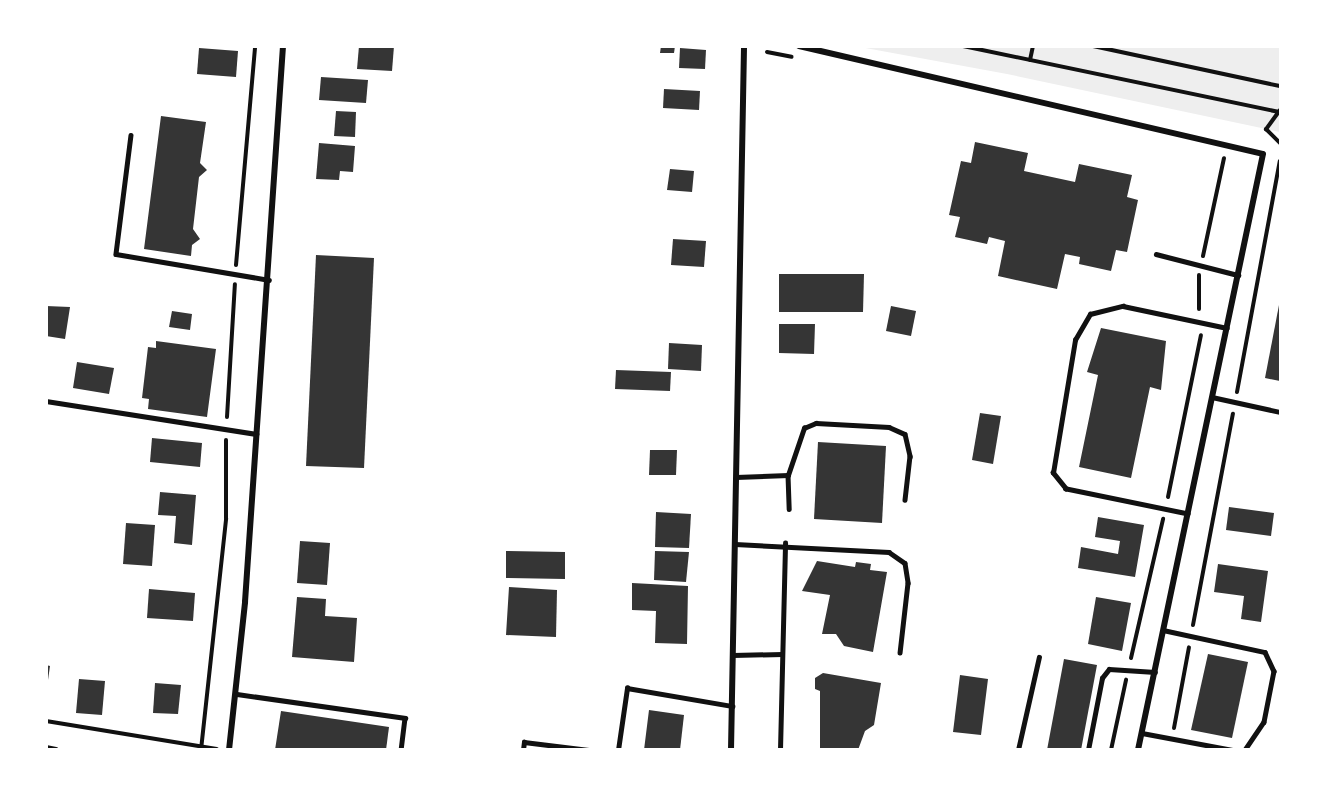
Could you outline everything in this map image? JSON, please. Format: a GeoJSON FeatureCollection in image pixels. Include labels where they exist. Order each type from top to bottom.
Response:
{"type":"FeatureCollection","features":[{"type":"Feature","properties":{"kind":"street"},"geometry":{"type":"LineString","coordinates":[[230,750],[237,694],[269,279],[283,46]]}},
{"type":"Feature","properties":{"kind":"street"},"geometry":{"type":"LineString","coordinates":[[731,750],[744,46]]}},
{"type":"Feature","properties":{"kind":"street"},"geometry":{"type":"LineString","coordinates":[[800,46],[1263,154],[1138,750]]}},
{"type":"Feature","properties":{"kind":"street"},"geometry":{"type":"LineString","coordinates":[[46,748],[56,750]]}},
{"type":"Feature","properties":{"kind":"lane"},"geometry":{"type":"LineString","coordinates":[[131,135],[116,254],[269,279]]}},
{"type":"Feature","properties":{"kind":"lane"},"geometry":{"type":"LineString","coordinates":[[1156,254],[1238,275]]}},
{"type":"Feature","properties":{"kind":"lane"},"geometry":{"type":"LineString","coordinates":[[1188,514],[1066,489],[1053,473],[1075,340],[1090,314],[1123,306],[1227,328]]}},
{"type":"Feature","properties":{"kind":"lane"},"geometry":{"type":"LineString","coordinates":[[1212,398],[1281,412]]}},
{"type":"Feature","properties":{"kind":"lane"},"geometry":{"type":"LineString","coordinates":[[46,401],[256,434]]}},
{"type":"Feature","properties":{"kind":"lane"},"geometry":{"type":"LineString","coordinates":[[789,509],[788,475],[804,428],[816,423],[889,427],[905,434],[910,456],[905,500]]}},
{"type":"Feature","properties":{"kind":"lane"},"geometry":{"type":"LineString","coordinates":[[736,477],[788,475]]}},
{"type":"Feature","properties":{"kind":"lane"},"geometry":{"type":"LineString","coordinates":[[735,544],[785,543],[888,552],[904,563],[908,583],[900,653]]}},
{"type":"Feature","properties":{"kind":"lane"},"geometry":{"type":"LineString","coordinates":[[780,750],[785,543]]}},
{"type":"Feature","properties":{"kind":"lane"},"geometry":{"type":"LineString","coordinates":[[1163,630],[1265,652],[1274,671],[1264,722],[1245,750]]}},
{"type":"Feature","properties":{"kind":"lane"},"geometry":{"type":"LineString","coordinates":[[733,655],[782,654]]}},
{"type":"Feature","properties":{"kind":"lane"},"geometry":{"type":"LineString","coordinates":[[1018,750],[1039,657]]}},
{"type":"Feature","properties":{"kind":"lane"},"geometry":{"type":"LineString","coordinates":[[1088,750],[1102,678],[1109,669],[1155,672]]}},
{"type":"Feature","properties":{"kind":"lane"},"geometry":{"type":"LineString","coordinates":[[618,750],[627,688],[732,706]]}},
{"type":"Feature","properties":{"kind":"lane"},"geometry":{"type":"LineString","coordinates":[[237,694],[405,718],[401,750]]}},
{"type":"Feature","properties":{"kind":"lane"},"geometry":{"type":"LineString","coordinates":[[1142,733],[1233,750]]}},
{"type":"Feature","properties":{"kind":"lane"},"geometry":{"type":"LineString","coordinates":[[523,750],[524,742],[589,750]]}},
{"type":"Feature","properties":{"kind":"path"},"geometry":{"type":"LineString","coordinates":[[201,748],[226,518],[226,429],[255,46]]}},
{"type":"Feature","properties":{"kind":"path"},"geometry":{"type":"LineString","coordinates":[[963,46],[1280,111],[1266,129],[1281,143]]}},
{"type":"Feature","properties":{"kind":"path"},"geometry":{"type":"LineString","coordinates":[[998,54],[999,46]]}},
{"type":"Feature","properties":{"kind":"path"},"geometry":{"type":"LineString","coordinates":[[1030,60],[1033,46]]}},
{"type":"Feature","properties":{"kind":"path"},"geometry":{"type":"LineString","coordinates":[[1093,46],[1281,86]]}},
{"type":"Feature","properties":{"kind":"path"},"geometry":{"type":"LineString","coordinates":[[1172,738],[1281,160]]}},
{"type":"Feature","properties":{"kind":"path"},"geometry":{"type":"LineString","coordinates":[[46,721],[222,750]]}},
{"type":"Feature","properties":{"kind":"shaded area"},"geometry":{"type":"Polygon","coordinates":[[[860,47],[1280,47],[1280,132],[1007,74],[860,47]]]}},
{"type":"Feature","properties":{"kind":"building"},"geometry":{"type":"Polygon","coordinates":[[[359,46],[394,46],[392,71],[357,69],[359,46]]]}},
{"type":"Feature","properties":{"kind":"building"},"geometry":{"type":"Polygon","coordinates":[[[661,46],[675,46],[674,53],[660,53],[661,46]]]}},
{"type":"Feature","properties":{"kind":"building"},"geometry":{"type":"Polygon","coordinates":[[[199,48],[238,51],[236,77],[197,74],[199,48]]]}},
{"type":"Feature","properties":{"kind":"building"},"geometry":{"type":"Polygon","coordinates":[[[680,48],[706,50],[705,69],[679,68],[680,48]]]}},
{"type":"Feature","properties":{"kind":"building"},"geometry":{"type":"Polygon","coordinates":[[[321,77],[368,80],[366,103],[319,100],[321,77]]]}},
{"type":"Feature","properties":{"kind":"building"},"geometry":{"type":"Polygon","coordinates":[[[664,89],[700,91],[699,110],[663,108],[664,89]]]}},
{"type":"Feature","properties":{"kind":"building"},"geometry":{"type":"Polygon","coordinates":[[[336,111],[356,112],[355,137],[334,136],[336,111]]]}},
{"type":"Feature","properties":{"kind":"building"},"geometry":{"type":"Polygon","coordinates":[[[161,116],[206,122],[200,163],[207,170],[199,177],[193,229],[200,239],[192,245],[191,256],[144,249],[161,116]]]}},
{"type":"Feature","properties":{"kind":"building"},"geometry":{"type":"Polygon","coordinates":[[[975,142],[1028,153],[1024,171],[1075,182],[1079,164],[1132,175],[1127,197],[1138,200],[1127,252],[1116,250],[1111,271],[1079,264],[1080,257],[1065,254],[1057,289],[998,276],[1005,241],[989,237],[987,244],[955,237],[960,217],[949,215],[961,161],[971,163],[975,142]]]}},
{"type":"Feature","properties":{"kind":"building"},"geometry":{"type":"Polygon","coordinates":[[[319,143],[355,146],[353,172],[340,171],[339,180],[316,179],[319,143]]]}},
{"type":"Feature","properties":{"kind":"building"},"geometry":{"type":"Polygon","coordinates":[[[670,169],[694,171],[692,192],[667,190],[670,169]]]}},
{"type":"Feature","properties":{"kind":"building"},"geometry":{"type":"Polygon","coordinates":[[[673,239],[706,241],[704,267],[671,265],[673,239]]]}},
{"type":"Feature","properties":{"kind":"building"},"geometry":{"type":"Polygon","coordinates":[[[316,255],[374,258],[364,468],[306,466],[316,255]]]}},
{"type":"Feature","properties":{"kind":"building"},"geometry":{"type":"Polygon","coordinates":[[[779,274],[864,274],[863,312],[779,312],[779,274]]]}},
{"type":"Feature","properties":{"kind":"building"},"geometry":{"type":"Polygon","coordinates":[[[1280,305],[1280,381],[1265,378],[1280,305]]]}},
{"type":"Feature","properties":{"kind":"building"},"geometry":{"type":"Polygon","coordinates":[[[46,306],[70,307],[65,339],[46,336],[46,306]]]}},
{"type":"Feature","properties":{"kind":"building"},"geometry":{"type":"Polygon","coordinates":[[[891,306],[916,311],[911,336],[886,331],[891,306]]]}},
{"type":"Feature","properties":{"kind":"building"},"geometry":{"type":"Polygon","coordinates":[[[172,311],[192,314],[190,330],[169,327],[172,311]]]}},
{"type":"Feature","properties":{"kind":"building"},"geometry":{"type":"Polygon","coordinates":[[[779,324],[815,324],[814,354],[779,353],[779,324]]]}},
{"type":"Feature","properties":{"kind":"building"},"geometry":{"type":"Polygon","coordinates":[[[1101,328],[1166,341],[1161,390],[1150,387],[1131,478],[1079,467],[1098,375],[1087,372],[1101,328]]]}},
{"type":"Feature","properties":{"kind":"building"},"geometry":{"type":"Polygon","coordinates":[[[156,341],[216,349],[207,417],[148,409],[149,399],[142,398],[148,347],[156,348],[156,341]]]}},
{"type":"Feature","properties":{"kind":"building"},"geometry":{"type":"Polygon","coordinates":[[[669,343],[702,345],[701,371],[668,369],[669,343]]]}},
{"type":"Feature","properties":{"kind":"building"},"geometry":{"type":"Polygon","coordinates":[[[77,362],[114,368],[109,394],[73,388],[77,362]]]}},
{"type":"Feature","properties":{"kind":"building"},"geometry":{"type":"Polygon","coordinates":[[[616,370],[671,372],[670,391],[615,389],[616,370]]]}},
{"type":"Feature","properties":{"kind":"building"},"geometry":{"type":"Polygon","coordinates":[[[980,413],[1001,416],[993,464],[972,460],[980,413]]]}},
{"type":"Feature","properties":{"kind":"building"},"geometry":{"type":"Polygon","coordinates":[[[152,438],[202,443],[200,467],[150,462],[152,438]]]}},
{"type":"Feature","properties":{"kind":"building"},"geometry":{"type":"Polygon","coordinates":[[[818,442],[886,446],[882,523],[814,519],[818,442]]]}},
{"type":"Feature","properties":{"kind":"building"},"geometry":{"type":"Polygon","coordinates":[[[650,450],[677,450],[676,475],[649,475],[650,450]]]}},
{"type":"Feature","properties":{"kind":"building"},"geometry":{"type":"Polygon","coordinates":[[[160,492],[196,495],[192,545],[174,543],[176,516],[158,515],[160,492]]]}},
{"type":"Feature","properties":{"kind":"building"},"geometry":{"type":"Polygon","coordinates":[[[1229,507],[1274,513],[1271,536],[1226,530],[1229,507]]]}},
{"type":"Feature","properties":{"kind":"building"},"geometry":{"type":"Polygon","coordinates":[[[656,512],[691,514],[689,548],[655,547],[656,512]]]}},
{"type":"Feature","properties":{"kind":"building"},"geometry":{"type":"Polygon","coordinates":[[[1098,517],[1144,525],[1135,577],[1078,568],[1081,547],[1118,554],[1120,541],[1095,537],[1098,517]]]}},
{"type":"Feature","properties":{"kind":"building"},"geometry":{"type":"Polygon","coordinates":[[[126,523],[155,525],[152,566],[123,564],[126,523]]]}},
{"type":"Feature","properties":{"kind":"building"},"geometry":{"type":"Polygon","coordinates":[[[300,541],[330,543],[327,585],[297,583],[300,541]]]}},
{"type":"Feature","properties":{"kind":"building"},"geometry":{"type":"Polygon","coordinates":[[[506,551],[565,552],[565,579],[506,578],[506,551]]]}},
{"type":"Feature","properties":{"kind":"building"},"geometry":{"type":"Polygon","coordinates":[[[655,551],[689,552],[686,582],[654,580],[655,551]]]}},
{"type":"Feature","properties":{"kind":"building"},"geometry":{"type":"Polygon","coordinates":[[[817,561],[855,567],[856,562],[871,564],[870,570],[887,572],[873,652],[844,646],[836,634],[822,634],[830,595],[802,591],[817,561]]]}},
{"type":"Feature","properties":{"kind":"building"},"geometry":{"type":"Polygon","coordinates":[[[1218,564],[1268,571],[1261,622],[1241,619],[1244,596],[1214,592],[1218,564]]]}},
{"type":"Feature","properties":{"kind":"building"},"geometry":{"type":"Polygon","coordinates":[[[632,583],[688,586],[687,644],[655,643],[656,611],[632,610],[632,583]]]}},
{"type":"Feature","properties":{"kind":"building"},"geometry":{"type":"Polygon","coordinates":[[[509,587],[557,590],[556,637],[506,635],[509,587]]]}},
{"type":"Feature","properties":{"kind":"building"},"geometry":{"type":"Polygon","coordinates":[[[149,589],[195,593],[193,621],[147,618],[149,589]]]}},
{"type":"Feature","properties":{"kind":"building"},"geometry":{"type":"Polygon","coordinates":[[[297,597],[326,599],[325,616],[357,618],[354,662],[292,657],[297,597]]]}},
{"type":"Feature","properties":{"kind":"building"},"geometry":{"type":"Polygon","coordinates":[[[1096,597],[1131,603],[1122,651],[1088,644],[1096,597]]]}},
{"type":"Feature","properties":{"kind":"building"},"geometry":{"type":"Polygon","coordinates":[[[1208,654],[1248,662],[1232,738],[1191,730],[1208,654]]]}},
{"type":"Feature","properties":{"kind":"building"},"geometry":{"type":"Polygon","coordinates":[[[1064,659],[1097,665],[1081,750],[1047,750],[1064,659]]]}},
{"type":"Feature","properties":{"kind":"building"},"geometry":{"type":"Polygon","coordinates":[[[46,665],[50,666],[48,680],[46,680],[46,665]]]}},
{"type":"Feature","properties":{"kind":"building"},"geometry":{"type":"Polygon","coordinates":[[[823,673],[881,683],[874,725],[865,731],[858,750],[820,750],[820,691],[815,689],[815,678],[823,673]]]}},
{"type":"Feature","properties":{"kind":"building"},"geometry":{"type":"Polygon","coordinates":[[[960,675],[988,679],[981,735],[953,732],[960,675]]]}},
{"type":"Feature","properties":{"kind":"building"},"geometry":{"type":"Polygon","coordinates":[[[79,679],[105,681],[102,715],[76,713],[79,679]]]}},
{"type":"Feature","properties":{"kind":"building"},"geometry":{"type":"Polygon","coordinates":[[[155,683],[181,685],[178,714],[153,713],[155,683]]]}},
{"type":"Feature","properties":{"kind":"building"},"geometry":{"type":"Polygon","coordinates":[[[649,710],[684,715],[680,750],[644,750],[649,710]]]}},
{"type":"Feature","properties":{"kind":"building"},"geometry":{"type":"Polygon","coordinates":[[[281,711],[389,727],[386,750],[275,750],[281,711]]]}}]}
